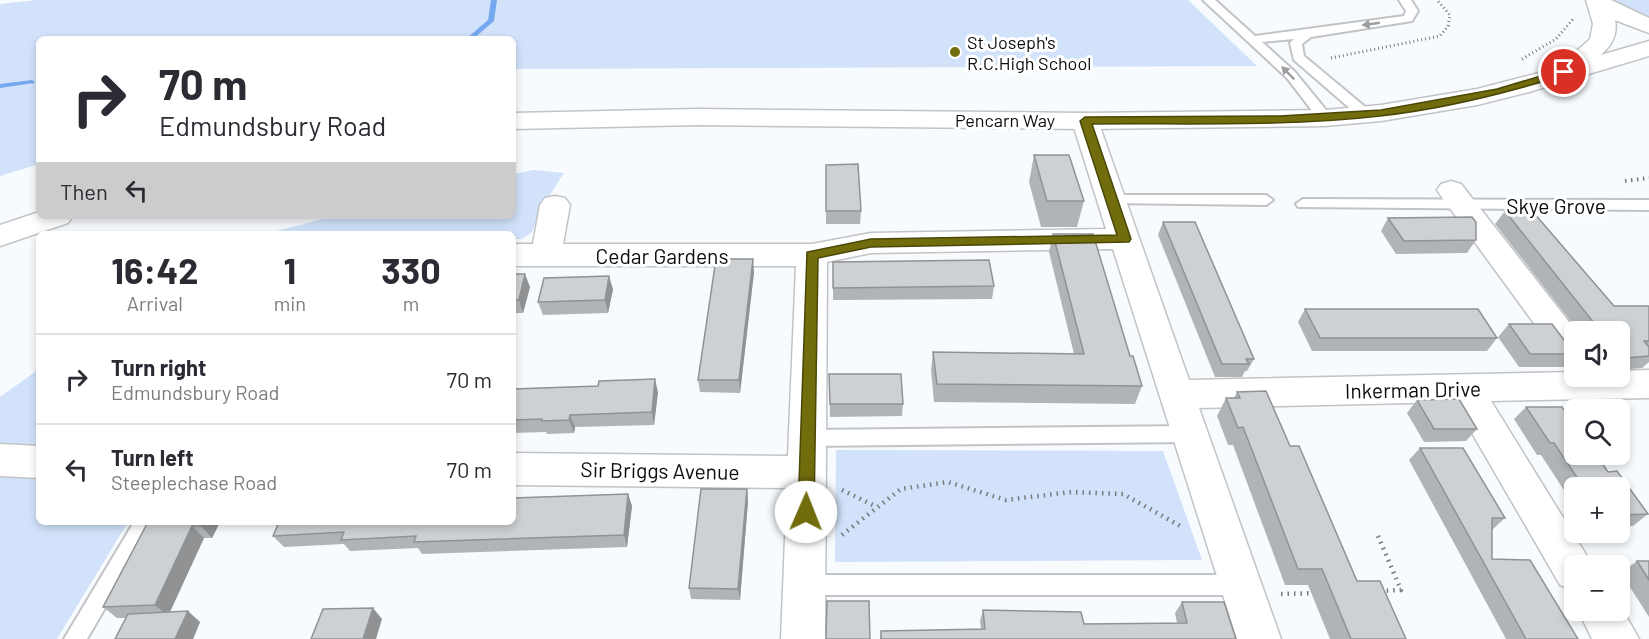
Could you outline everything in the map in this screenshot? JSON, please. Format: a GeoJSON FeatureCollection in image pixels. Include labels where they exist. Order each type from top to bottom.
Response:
{"type":"FeatureCollection","features":[{"type":"Feature","properties":{"kind":"street"},"geometry":{"type":"LineString","coordinates":[[1597,0],[1611,10],[1649,26]]}},
{"type":"Feature","properties":{"kind":"street","name":"Pencarn Way"},"geometry":{"type":"LineString","coordinates":[[1564,72],[1603,39],[1607,22],[1597,0]]}},
{"type":"Feature","properties":{"kind":"street","name":"Pencarn Way"},"geometry":{"type":"LineString","coordinates":[[516,121],[685,117],[1085,121],[1325,118],[1477,97],[1520,87],[1649,48]]}},
{"type":"Feature","properties":{"kind":"street"},"geometry":{"type":"LineString","coordinates":[[1085,121],[1258,639]]}},
{"type":"Feature","properties":{"kind":"street","name":"Skye Grove"},"geometry":{"type":"LineString","coordinates":[[1457,198],[1564,339]]}},
{"type":"Feature","properties":{"kind":"street"},"geometry":{"type":"LineString","coordinates":[[546,255],[555,205]]}},
{"type":"Feature","properties":{"kind":"street"},"geometry":{"type":"LineString","coordinates":[[0,236],[49,219]]}},
{"type":"Feature","properties":{"kind":"street","name":"Cedar Gardens"},"geometry":{"type":"LineString","coordinates":[[516,255],[812,255],[871,243],[1125,239]]}},
{"type":"Feature","properties":{"kind":"street"},"geometry":{"type":"LineString","coordinates":[[802,639],[812,255]]}},
{"type":"Feature","properties":{"kind":"street","name":"Inkerman Drive"},"geometry":{"type":"LineString","coordinates":[[1177,394],[1564,382]]}},
{"type":"Feature","properties":{"kind":"street","name":"Inkerman Drive"},"geometry":{"type":"LineString","coordinates":[[1630,383],[1649,384]]}},
{"type":"Feature","properties":{"kind":"street"},"geometry":{"type":"LineString","coordinates":[[1463,387],[1565,555]]}},
{"type":"Feature","properties":{"kind":"street","name":"Sir Briggs Avenue"},"geometry":{"type":"LineString","coordinates":[[516,469],[808,455]]}},
{"type":"Feature","properties":{"kind":"street"},"geometry":{"type":"LineString","coordinates":[[0,460],[36,462]]}},
{"type":"Feature","properties":{"kind":"street"},"geometry":{"type":"LineString","coordinates":[[1606,621],[1617,639]]}},
{"type":"Feature","properties":{"kind":"lane"},"geometry":{"type":"LineString","coordinates":[[1209,0],[1291,75],[1325,118]]}},
{"type":"Feature","properties":{"kind":"lane"},"geometry":{"type":"LineString","coordinates":[[1253,40],[1408,19],[1412,11],[1405,0]]}},
{"type":"Feature","properties":{"kind":"lane"},"geometry":{"type":"LineString","coordinates":[[1307,34],[1296,43],[1298,57],[1365,114]]}},
{"type":"Feature","properties":{"kind":"lane","name":"Skye Grove"},"geometry":{"type":"LineString","coordinates":[[1303,204],[1457,198],[1649,205]]}},
{"type":"Feature","properties":{"kind":"lane"},"geometry":{"type":"LineString","coordinates":[[1112,200],[1266,200]]}},
{"type":"Feature","properties":{"kind":"lane"},"geometry":{"type":"LineString","coordinates":[[808,455],[1007,436],[1190,434]]}},
{"type":"Feature","properties":{"kind":"lane"},"geometry":{"type":"LineString","coordinates":[[75,639],[143,525]]}},
{"type":"Feature","properties":{"kind":"lane"},"geometry":{"type":"LineString","coordinates":[[805,578],[1029,585],[1238,578]]}},
{"type":"Feature","properties":{"kind":"path"},"geometry":{"type":"LineString","coordinates":[[1518,61],[1556,39],[1574,17]]}},
{"type":"Feature","properties":{"kind":"path"},"geometry":{"type":"LineString","coordinates":[[805,578],[856,522],[901,489],[948,482],[1006,500],[1071,492],[1123,494],[1238,578],[1323,592]]}},
{"type":"Feature","properties":{"kind":"path"},"geometry":{"type":"LineString","coordinates":[[1368,591],[1401,590],[1378,536]]}},
{"type":"Feature","properties":{"kind":"shaded area","name":"St Joseph's R.C.High School"},"geometry":{"type":"Polygon","coordinates":[[[37,0],[1188,0],[1257,66],[516,69],[516,36],[36,36],[36,165],[0,176],[0,4],[37,0]]]}},
{"type":"Feature","properties":{"kind":"shaded area"},"geometry":{"type":"Polygon","coordinates":[[[1610,0],[1649,0],[1649,18],[1610,0]]]}},
{"type":"Feature","properties":{"kind":"shaded area"},"geometry":{"type":"Polygon","coordinates":[[[533,170],[564,173],[542,207],[532,232],[522,239],[516,239],[516,231],[276,231],[322,219],[516,219],[516,173],[533,170]]]}},
{"type":"Feature","properties":{"kind":"shaded area"},"geometry":{"type":"Polygon","coordinates":[[[36,371],[36,525],[126,525],[57,639],[0,639],[0,397],[36,371]]]}},
{"type":"Feature","properties":{"kind":"shaded area"},"geometry":{"type":"Polygon","coordinates":[[[836,450],[1163,451],[1202,560],[835,562],[836,450]]]}},
{"type":"Feature","properties":{"kind":"building"},"geometry":{"type":"Polygon","coordinates":[[[1034,155],[1069,155],[1084,201],[1047,201],[1034,155]]]}},
{"type":"Feature","properties":{"kind":"building"},"geometry":{"type":"Polygon","coordinates":[[[858,164],[861,211],[826,211],[826,165],[858,164]]]}},
{"type":"Feature","properties":{"kind":"building"},"geometry":{"type":"Polygon","coordinates":[[[1521,198],[1614,306],[1649,306],[1649,341],[1644,341],[1649,347],[1649,356],[1630,358],[1630,321],[1592,321],[1505,211],[1521,198]]]}},
{"type":"Feature","properties":{"kind":"building"},"geometry":{"type":"Polygon","coordinates":[[[1472,217],[1476,222],[1476,240],[1404,241],[1388,218],[1472,217]]]}},
{"type":"Feature","properties":{"kind":"building"},"geometry":{"type":"Polygon","coordinates":[[[1163,222],[1195,222],[1254,359],[1246,359],[1249,364],[1222,364],[1163,222]]]}},
{"type":"Feature","properties":{"kind":"building"},"geometry":{"type":"Polygon","coordinates":[[[1053,234],[1093,234],[1130,356],[1133,356],[1142,386],[937,384],[933,352],[1084,354],[1053,234]]]}},
{"type":"Feature","properties":{"kind":"building"},"geometry":{"type":"Polygon","coordinates":[[[716,259],[753,259],[739,380],[698,380],[716,259]]]}},
{"type":"Feature","properties":{"kind":"building"},"geometry":{"type":"Polygon","coordinates":[[[989,260],[994,286],[833,288],[833,262],[989,260]]]}},
{"type":"Feature","properties":{"kind":"building"},"geometry":{"type":"Polygon","coordinates":[[[516,274],[525,274],[519,300],[516,300],[516,274]]]}},
{"type":"Feature","properties":{"kind":"building"},"geometry":{"type":"Polygon","coordinates":[[[609,276],[605,300],[538,302],[544,278],[609,276]]]}},
{"type":"Feature","properties":{"kind":"building"},"geometry":{"type":"Polygon","coordinates":[[[1305,309],[1478,309],[1497,338],[1320,338],[1305,309]]]}},
{"type":"Feature","properties":{"kind":"building"},"geometry":{"type":"Polygon","coordinates":[[[1509,324],[1552,324],[1564,340],[1564,354],[1530,354],[1509,324]]]}},
{"type":"Feature","properties":{"kind":"building"},"geometry":{"type":"Polygon","coordinates":[[[829,374],[901,374],[903,404],[830,404],[829,374]]]}},
{"type":"Feature","properties":{"kind":"building"},"geometry":{"type":"Polygon","coordinates":[[[655,379],[652,412],[570,415],[569,420],[516,420],[516,389],[598,386],[599,381],[655,379]]]}},
{"type":"Feature","properties":{"kind":"building"},"geometry":{"type":"Polygon","coordinates":[[[1266,391],[1290,446],[1299,446],[1357,581],[1380,581],[1406,639],[1351,639],[1322,569],[1298,569],[1243,427],[1238,428],[1226,398],[1240,398],[1237,392],[1266,391]]]}},
{"type":"Feature","properties":{"kind":"building"},"geometry":{"type":"Polygon","coordinates":[[[1459,399],[1477,429],[1434,429],[1417,400],[1459,399]]]}},
{"type":"Feature","properties":{"kind":"building"},"geometry":{"type":"Polygon","coordinates":[[[1526,407],[1562,407],[1564,410],[1564,458],[1554,443],[1550,443],[1526,407]]]}},
{"type":"Feature","properties":{"kind":"building"},"geometry":{"type":"Polygon","coordinates":[[[1420,448],[1463,448],[1505,518],[1492,518],[1492,559],[1530,560],[1564,616],[1564,621],[1567,621],[1578,639],[1526,639],[1420,448]]]}},
{"type":"Feature","properties":{"kind":"building"},"geometry":{"type":"Polygon","coordinates":[[[1569,465],[1603,465],[1608,472],[1617,471],[1621,477],[1577,477],[1569,465]]]}},
{"type":"Feature","properties":{"kind":"building"},"geometry":{"type":"Polygon","coordinates":[[[701,489],[747,489],[738,589],[689,588],[701,489]]]}},
{"type":"Feature","properties":{"kind":"building"},"geometry":{"type":"Polygon","coordinates":[[[1630,489],[1648,514],[1630,515],[1630,489]]]}},
{"type":"Feature","properties":{"kind":"building"},"geometry":{"type":"Polygon","coordinates":[[[628,494],[624,535],[414,542],[416,536],[341,540],[344,532],[273,536],[278,525],[516,525],[516,498],[628,494]]]}},
{"type":"Feature","properties":{"kind":"building"},"geometry":{"type":"Polygon","coordinates":[[[146,525],[202,525],[192,526],[155,605],[103,607],[146,525]]]}},
{"type":"Feature","properties":{"kind":"building"},"geometry":{"type":"Polygon","coordinates":[[[1637,561],[1649,561],[1649,580],[1637,561]]]}},
{"type":"Feature","properties":{"kind":"building"},"geometry":{"type":"Polygon","coordinates":[[[827,601],[869,601],[870,639],[826,639],[827,601]]]}},
{"type":"Feature","properties":{"kind":"building"},"geometry":{"type":"Polygon","coordinates":[[[1182,602],[1224,602],[1236,639],[881,639],[881,631],[985,629],[983,610],[1081,612],[1084,624],[1187,623],[1182,602]]]}},
{"type":"Feature","properties":{"kind":"building"},"geometry":{"type":"Polygon","coordinates":[[[373,608],[363,639],[311,639],[323,609],[373,608]]]}},
{"type":"Feature","properties":{"kind":"building"},"geometry":{"type":"Polygon","coordinates":[[[188,611],[175,639],[115,639],[128,614],[188,611]]]}},
{"type":"Feature","properties":{"kind":"waterway"},"geometry":{"type":"LineString","coordinates":[[473,36],[491,21],[494,0]]}},
{"type":"Feature","properties":{"kind":"waterway"},"geometry":{"type":"LineString","coordinates":[[0,86],[32,82]]}},
{"type":"Feature","properties":{"kind":"place","name":"St Joseph's R.C.High School"},"geometry":{"type":"Point","coordinates":[955,52]}},
{"type":"Feature","properties":{"kind":"route"},"geometry":{"type":"LineString","coordinates":[[806,512],[812,255],[871,243],[1125,239],[1085,121],[1325,118],[1381,113],[1498,92],[1564,72]]}}]}
